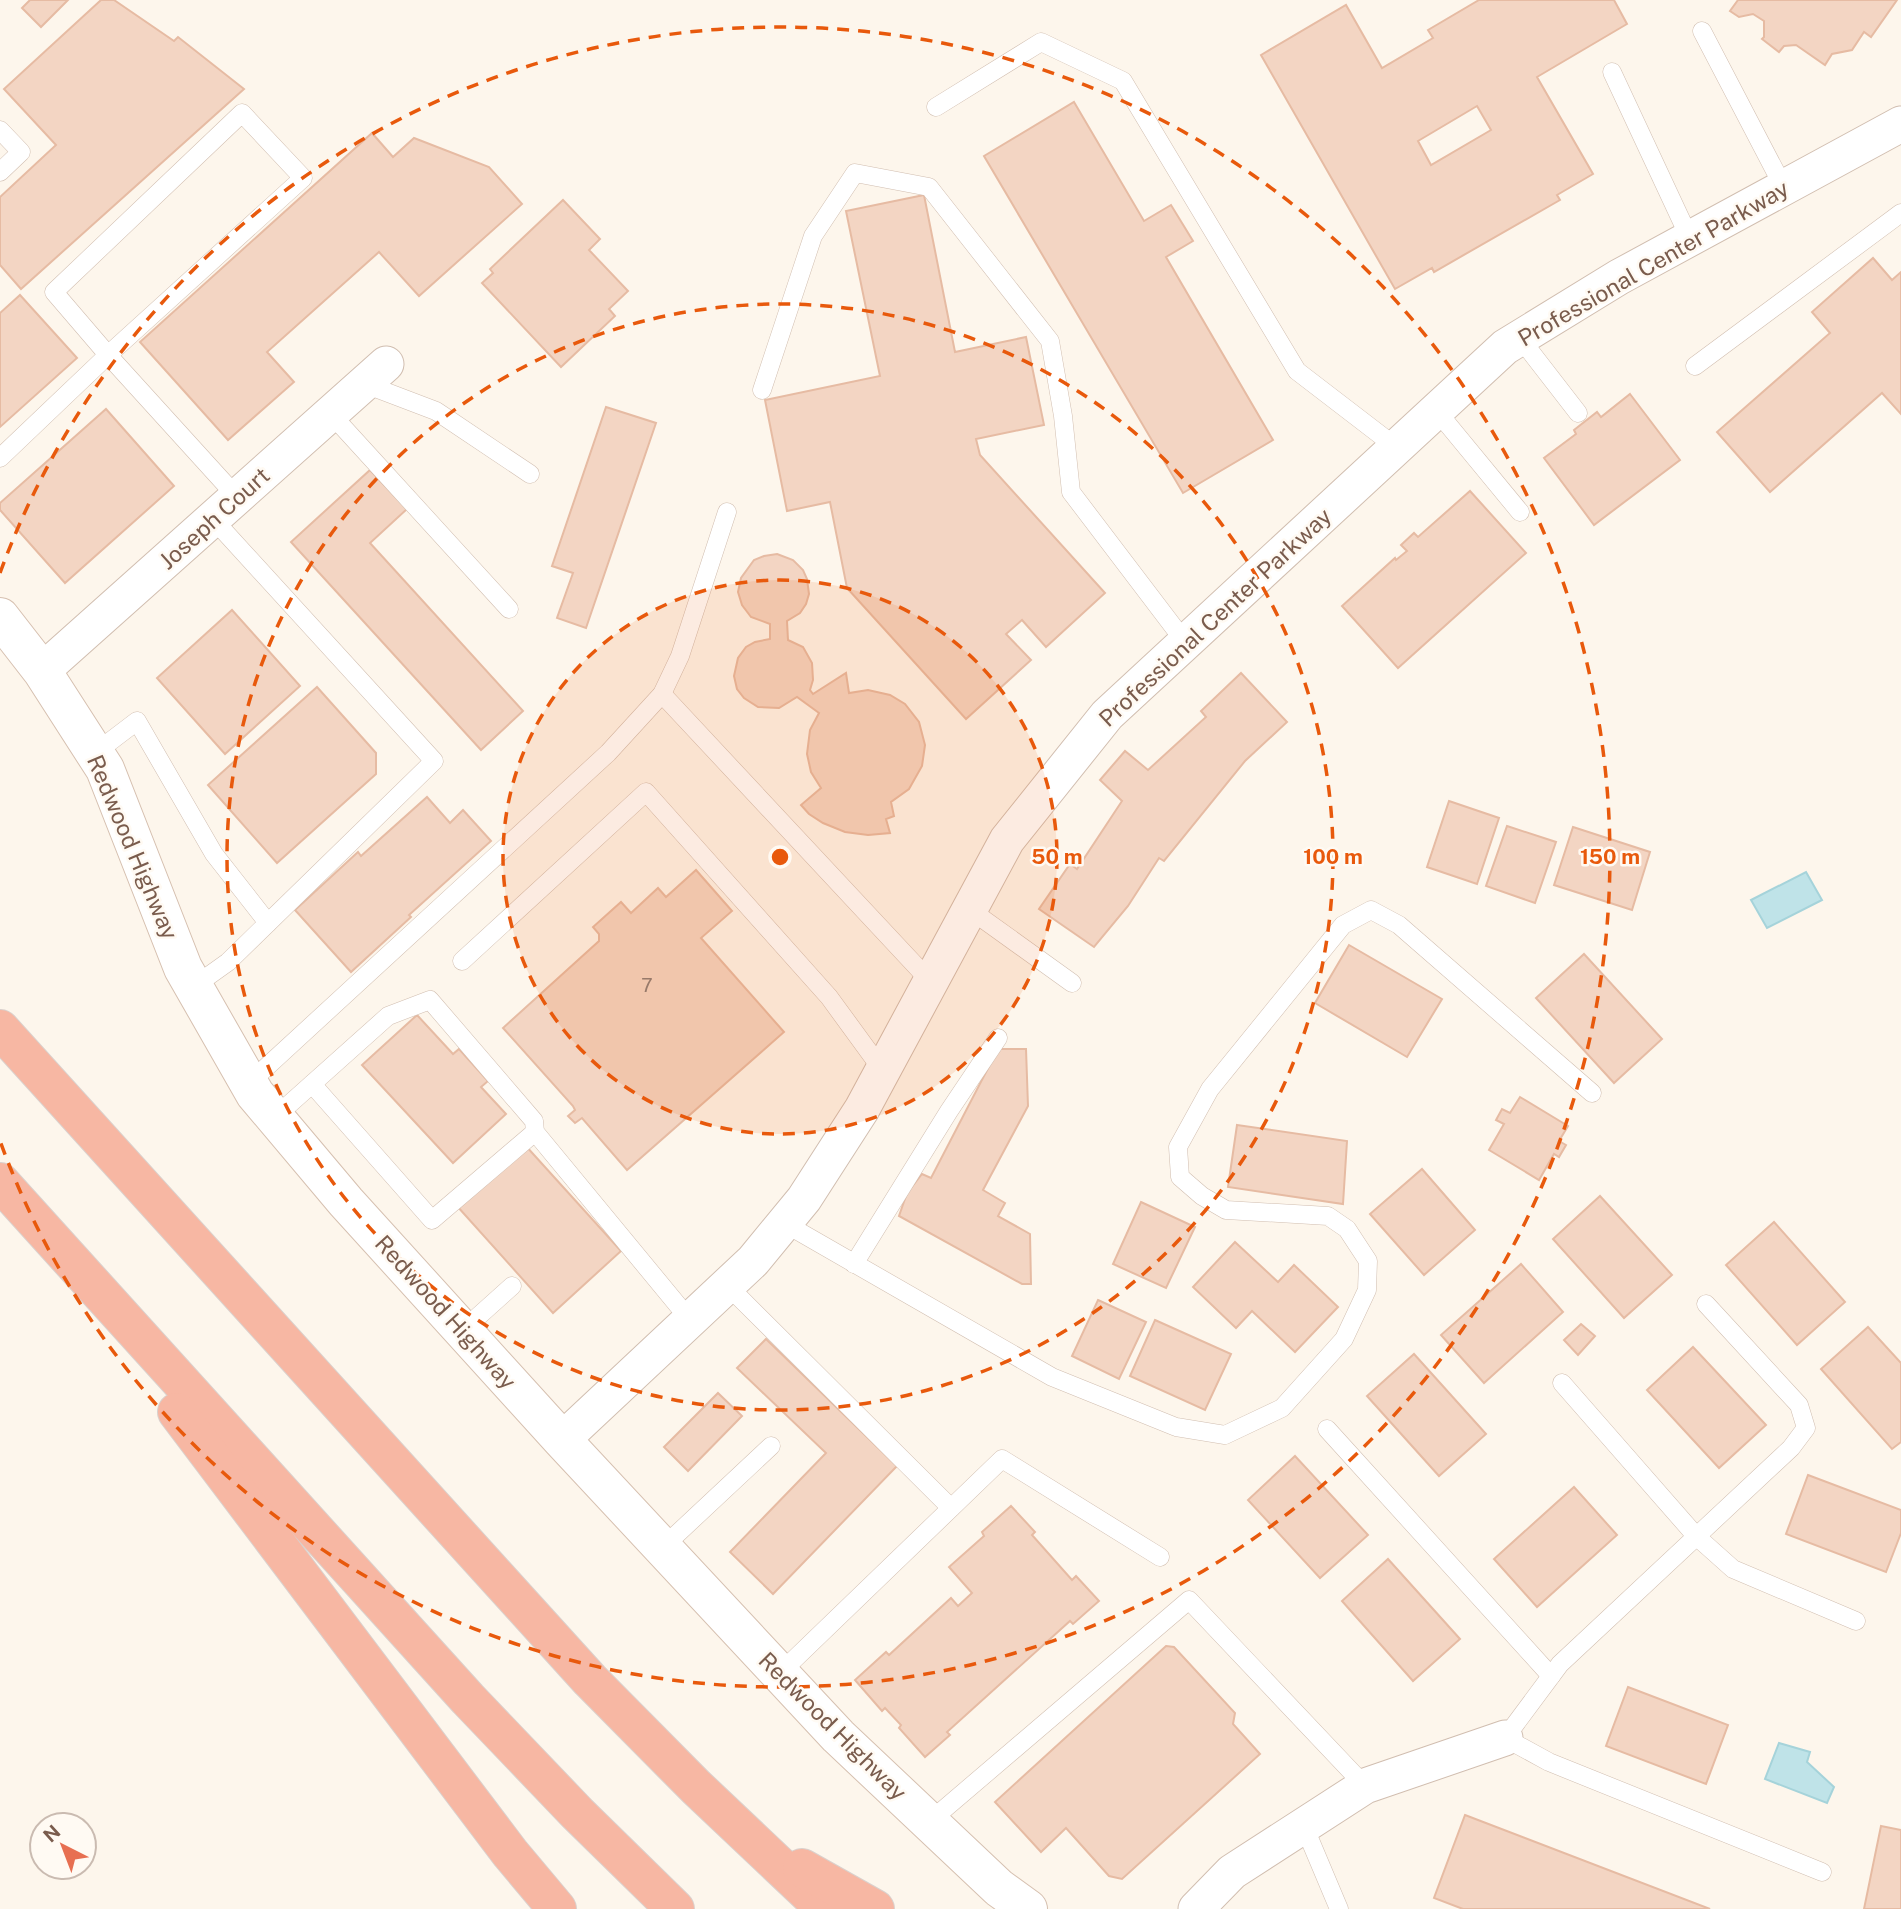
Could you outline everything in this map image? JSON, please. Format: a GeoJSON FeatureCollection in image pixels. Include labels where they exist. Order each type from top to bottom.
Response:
{"type":"FeatureCollection","features":[{"type":"Feature","properties":{"kind":"highway"},"geometry":{"type":"LineString","coordinates":[[0,1029],[573,1661],[643,1734],[825,1909]]}},
{"type":"Feature","properties":{"kind":"highway"},"geometry":{"type":"LineString","coordinates":[[0,1182],[468,1699],[586,1822],[675,1909]]}},
{"type":"Feature","properties":{"kind":"highway"},"geometry":{"type":"LineString","coordinates":[[29,1214],[388,1693],[556,1909]]}},
{"type":"Feature","properties":{"kind":"highway"},"geometry":{"type":"LineString","coordinates":[[751,1840],[875,1909]]}},
{"type":"Feature","properties":{"kind":"street","name":"Professional Center Parkway"},"geometry":{"type":"LineString","coordinates":[[562,1440],[753,1261],[811,1188],[862,1110],[1007,840],[1107,715],[1505,347],[1619,277],[1901,124]]}},
{"type":"Feature","properties":{"kind":"street","name":"Joseph Court"},"geometry":{"type":"LineString","coordinates":[[42,671],[376,374]]}},
{"type":"Feature","properties":{"kind":"street","name":"Redwood Highway"},"geometry":{"type":"LineString","coordinates":[[0,617],[42,671],[105,769],[183,968],[255,1094],[346,1202],[562,1440],[838,1736],[999,1888],[1028,1909]]}},
{"type":"Feature","properties":{"kind":"street"},"geometry":{"type":"LineString","coordinates":[[1196,1909],[1232,1872],[1365,1786],[1505,1738]]}},
{"type":"Feature","properties":{"kind":"lane"},"geometry":{"type":"LineString","coordinates":[[1702,31],[1784,188]]}},
{"type":"Feature","properties":{"kind":"lane"},"geometry":{"type":"LineString","coordinates":[[936,107],[1041,42],[1124,81],[1297,371],[1396,447]]}},
{"type":"Feature","properties":{"kind":"lane"},"geometry":{"type":"LineString","coordinates":[[1612,72],[1690,239]]}},
{"type":"Feature","properties":{"kind":"lane"},"geometry":{"type":"LineString","coordinates":[[0,458],[108,355],[303,178],[242,113],[54,292],[108,355],[225,508],[434,761],[228,962],[193,987]]}},
{"type":"Feature","properties":{"kind":"lane"},"geometry":{"type":"LineString","coordinates":[[0,130],[21,152],[0,172]]}},
{"type":"Feature","properties":{"kind":"lane"},"geometry":{"type":"LineString","coordinates":[[762,390],[813,236],[855,173],[929,187],[1050,341],[1063,416],[1071,492],[1185,642]]}},
{"type":"Feature","properties":{"kind":"lane"},"geometry":{"type":"LineString","coordinates":[[1695,366],[1901,213]]}},
{"type":"Feature","properties":{"kind":"lane"},"geometry":{"type":"LineString","coordinates":[[1520,338],[1578,412]]}},
{"type":"Feature","properties":{"kind":"lane"},"geometry":{"type":"LineString","coordinates":[[376,374],[530,474]]}},
{"type":"Feature","properties":{"kind":"lane"},"geometry":{"type":"LineString","coordinates":[[1436,410],[1520,512]]}},
{"type":"Feature","properties":{"kind":"lane"},"geometry":{"type":"LineString","coordinates":[[331,414],[509,609]]}},
{"type":"Feature","properties":{"kind":"lane"},"geometry":{"type":"LineString","coordinates":[[249,1083],[608,753],[663,694],[680,656],[727,513]]}},
{"type":"Feature","properties":{"kind":"lane"},"geometry":{"type":"LineString","coordinates":[[663,694],[930,981]]}},
{"type":"Feature","properties":{"kind":"lane"},"geometry":{"type":"LineString","coordinates":[[94,753],[137,721],[214,854],[268,923]]}},
{"type":"Feature","properties":{"kind":"lane"},"geometry":{"type":"LineString","coordinates":[[462,961],[646,792],[829,996],[883,1070]]}},
{"type":"Feature","properties":{"kind":"lane"},"geometry":{"type":"LineString","coordinates":[[969,909],[1072,983]]}},
{"type":"Feature","properties":{"kind":"lane"},"geometry":{"type":"LineString","coordinates":[[784,1223],[1052,1377],[1176,1427],[1225,1435],[1282,1408],[1344,1339],[1367,1290],[1368,1261],[1347,1229],[1328,1216],[1226,1210],[1202,1196],[1180,1177],[1178,1147],[1210,1089],[1343,925],[1371,910],[1399,925],[1592,1093]]}},
{"type":"Feature","properties":{"kind":"lane"},"geometry":{"type":"LineString","coordinates":[[275,1118],[388,1016],[430,1000],[534,1121],[535,1132],[690,1320]]}},
{"type":"Feature","properties":{"kind":"lane"},"geometry":{"type":"LineString","coordinates":[[854,1264],[998,1038]]}},
{"type":"Feature","properties":{"kind":"lane"},"geometry":{"type":"LineString","coordinates":[[312,1084],[432,1220],[535,1132]]}},
{"type":"Feature","properties":{"kind":"lane"},"geometry":{"type":"LineString","coordinates":[[727,1285],[951,1508]]}},
{"type":"Feature","properties":{"kind":"lane"},"geometry":{"type":"LineString","coordinates":[[463,1330],[512,1286]]}},
{"type":"Feature","properties":{"kind":"lane"},"geometry":{"type":"LineString","coordinates":[[1706,1304],[1799,1405],[1806,1428],[1791,1448],[1560,1664],[1505,1738],[1549,1762],[1822,1871]]}},
{"type":"Feature","properties":{"kind":"lane"},"geometry":{"type":"LineString","coordinates":[[1562,1383],[1696,1536],[1733,1569],[1856,1621]]}},
{"type":"Feature","properties":{"kind":"lane"},"geometry":{"type":"LineString","coordinates":[[1327,1429],[1551,1676]]}},
{"type":"Feature","properties":{"kind":"lane"},"geometry":{"type":"LineString","coordinates":[[662,1548],[771,1446]]}},
{"type":"Feature","properties":{"kind":"lane"},"geometry":{"type":"LineString","coordinates":[[779,1673],[1002,1459],[1160,1558]]}},
{"type":"Feature","properties":{"kind":"lane"},"geometry":{"type":"LineString","coordinates":[[929,1822],[1189,1601],[1365,1786]]}},
{"type":"Feature","properties":{"kind":"lane"},"geometry":{"type":"LineString","coordinates":[[1304,1826],[1339,1909]]}},
{"type":"Feature","properties":{"kind":"water"},"geometry":{"type":"Polygon","coordinates":[[[1806,872],[1822,900],[1767,928],[1751,900],[1806,872]]]}},
{"type":"Feature","properties":{"kind":"water"},"geometry":{"type":"Polygon","coordinates":[[[1779,1743],[1810,1752],[1807,1762],[1834,1787],[1827,1803],[1765,1779],[1779,1743]]]}},
{"type":"Feature","properties":{"kind":"building"},"geometry":{"type":"Polygon","coordinates":[[[30,0],[68,0],[41,27],[22,8],[30,0]]]}},
{"type":"Feature","properties":{"kind":"building"},"geometry":{"type":"Polygon","coordinates":[[[101,0],[114,0],[174,41],[178,37],[244,89],[21,289],[0,265],[0,197],[56,145],[4,89],[101,0]]]}},
{"type":"Feature","properties":{"kind":"building"},"geometry":{"type":"Polygon","coordinates":[[[1479,0],[1614,0],[1627,24],[1537,77],[1593,174],[1557,195],[1560,200],[1434,272],[1432,268],[1395,289],[1261,55],[1346,5],[1382,68],[1433,38],[1428,30],[1479,0]],[[1477,106],[1418,141],[1431,165],[1491,130],[1477,106]]]}},
{"type":"Feature","properties":{"kind":"building"},"geometry":{"type":"Polygon","coordinates":[[[1738,0],[1897,0],[1871,37],[1864,32],[1852,50],[1832,54],[1825,65],[1796,45],[1784,46],[1779,52],[1762,39],[1764,21],[1753,14],[1739,17],[1730,11],[1738,0]]]}},
{"type":"Feature","properties":{"kind":"building"},"geometry":{"type":"Polygon","coordinates":[[[1074,102],[1144,221],[1171,205],[1193,241],[1166,257],[1273,440],[1183,493],[984,156],[1074,102]]]}},
{"type":"Feature","properties":{"kind":"building"},"geometry":{"type":"Polygon","coordinates":[[[372,133],[393,157],[414,138],[489,167],[522,204],[419,296],[379,252],[267,352],[294,382],[228,440],[140,342],[372,133]]]}},
{"type":"Feature","properties":{"kind":"building"},"geometry":{"type":"Polygon","coordinates":[[[924,195],[955,352],[1026,337],[1044,425],[976,439],[980,455],[1105,593],[1046,647],[1022,620],[1006,634],[1031,660],[966,719],[847,588],[830,502],[787,511],[765,400],[880,376],[846,211],[924,195]]]}},
{"type":"Feature","properties":{"kind":"building"},"geometry":{"type":"Polygon","coordinates":[[[563,200],[600,239],[589,250],[628,291],[609,309],[615,316],[561,367],[482,283],[493,273],[490,269],[563,200]]]}},
{"type":"Feature","properties":{"kind":"building"},"geometry":{"type":"Polygon","coordinates":[[[1873,258],[1892,280],[1901,272],[1901,414],[1882,393],[1770,492],[1717,432],[1830,333],[1812,312],[1873,258]]]}},
{"type":"Feature","properties":{"kind":"building"},"geometry":{"type":"Polygon","coordinates":[[[20,295],[77,358],[0,427],[0,313],[20,295]]]}},
{"type":"Feature","properties":{"kind":"building"},"geometry":{"type":"Polygon","coordinates":[[[1630,394],[1680,460],[1594,525],[1544,458],[1576,434],[1574,430],[1597,412],[1601,417],[1630,394]]]}},
{"type":"Feature","properties":{"kind":"building"},"geometry":{"type":"Polygon","coordinates":[[[606,407],[656,423],[586,628],[557,618],[573,573],[552,566],[606,407]]]}},
{"type":"Feature","properties":{"kind":"building"},"geometry":{"type":"Polygon","coordinates":[[[106,409],[174,486],[65,583],[0,510],[0,503],[106,409]]]}},
{"type":"Feature","properties":{"kind":"building"},"geometry":{"type":"Polygon","coordinates":[[[370,470],[407,509],[370,543],[523,711],[481,750],[291,542],[370,470]]]}},
{"type":"Feature","properties":{"kind":"building"},"geometry":{"type":"Polygon","coordinates":[[[1470,491],[1526,553],[1398,668],[1342,606],[1395,558],[1396,560],[1407,551],[1401,545],[1414,533],[1418,537],[1470,491]]]}},
{"type":"Feature","properties":{"kind":"building"},"geometry":{"type":"Polygon","coordinates":[[[777,554],[793,560],[803,570],[807,579],[809,594],[806,604],[800,613],[787,621],[788,640],[803,647],[812,663],[813,680],[810,690],[813,694],[846,673],[849,693],[868,690],[890,695],[905,704],[919,722],[925,745],[922,766],[909,789],[891,802],[894,816],[886,819],[890,833],[868,835],[845,832],[809,814],[801,805],[821,788],[811,772],[807,754],[810,730],[819,713],[797,697],[779,708],[758,707],[744,698],[737,689],[734,676],[738,658],[746,647],[770,639],[770,624],[751,617],[742,605],[738,592],[741,578],[754,560],[777,554]]]}},
{"type":"Feature","properties":{"kind":"building"},"geometry":{"type":"Polygon","coordinates":[[[232,610],[300,686],[225,754],[157,678],[232,610]]]}},
{"type":"Feature","properties":{"kind":"building"},"geometry":{"type":"Polygon","coordinates":[[[1241,673],[1287,722],[1245,761],[1164,861],[1159,858],[1128,906],[1094,947],[1039,909],[1070,864],[1077,869],[1122,801],[1100,780],[1125,751],[1148,770],[1206,717],[1201,711],[1241,673]]]}},
{"type":"Feature","properties":{"kind":"building"},"geometry":{"type":"Polygon","coordinates":[[[317,687],[376,753],[376,774],[277,863],[208,785],[317,687]]]}},
{"type":"Feature","properties":{"kind":"building"},"geometry":{"type":"Polygon","coordinates":[[[427,797],[450,823],[463,810],[491,841],[351,972],[295,910],[358,852],[361,856],[427,797]]]}},
{"type":"Feature","properties":{"kind":"building"},"geometry":{"type":"Polygon","coordinates":[[[1449,801],[1499,818],[1477,884],[1427,867],[1449,801]]]}},
{"type":"Feature","properties":{"kind":"building"},"geometry":{"type":"Polygon","coordinates":[[[1507,826],[1556,842],[1535,903],[1486,886],[1507,826]]]}},
{"type":"Feature","properties":{"kind":"building"},"geometry":{"type":"Polygon","coordinates":[[[1573,827],[1650,852],[1632,910],[1554,885],[1573,827]]]}},
{"type":"Feature","properties":{"kind":"building"},"geometry":{"type":"Polygon","coordinates":[[[696,870],[732,911],[701,938],[784,1032],[627,1170],[582,1118],[575,1123],[568,1116],[575,1110],[573,1106],[503,1028],[599,941],[599,934],[593,927],[621,902],[631,913],[658,888],[666,897],[696,870]]]}},
{"type":"Feature","properties":{"kind":"building"},"geometry":{"type":"Polygon","coordinates":[[[1349,945],[1442,999],[1407,1057],[1315,1003],[1349,945]]]}},
{"type":"Feature","properties":{"kind":"building"},"geometry":{"type":"Polygon","coordinates":[[[1584,954],[1662,1039],[1614,1083],[1536,998],[1584,954]]]}},
{"type":"Feature","properties":{"kind":"building"},"geometry":{"type":"Polygon","coordinates":[[[417,1015],[453,1054],[459,1049],[488,1081],[481,1087],[506,1114],[453,1163],[362,1065],[417,1015]]]}},
{"type":"Feature","properties":{"kind":"building"},"geometry":{"type":"Polygon","coordinates":[[[998,1049],[1026,1049],[1028,1106],[983,1190],[1005,1203],[998,1216],[1030,1234],[1031,1284],[1022,1284],[899,1216],[907,1193],[922,1174],[931,1178],[998,1049]]]}},
{"type":"Feature","properties":{"kind":"building"},"geometry":{"type":"Polygon","coordinates":[[[1520,1097],[1568,1126],[1559,1141],[1566,1145],[1559,1157],[1554,1154],[1539,1180],[1489,1150],[1504,1124],[1496,1120],[1502,1109],[1510,1113],[1520,1097]]]}},
{"type":"Feature","properties":{"kind":"building"},"geometry":{"type":"Polygon","coordinates":[[[1237,1125],[1347,1141],[1343,1204],[1228,1187],[1237,1125]]]}},
{"type":"Feature","properties":{"kind":"building"},"geometry":{"type":"Polygon","coordinates":[[[525,1145],[621,1251],[553,1313],[457,1206],[525,1145]]]}},
{"type":"Feature","properties":{"kind":"building"},"geometry":{"type":"Polygon","coordinates":[[[1422,1169],[1475,1230],[1424,1275],[1370,1214],[1422,1169]]]}},
{"type":"Feature","properties":{"kind":"building"},"geometry":{"type":"Polygon","coordinates":[[[1600,1196],[1672,1275],[1624,1318],[1553,1239],[1600,1196]]]}},
{"type":"Feature","properties":{"kind":"building"},"geometry":{"type":"Polygon","coordinates":[[[1141,1202],[1195,1227],[1166,1288],[1113,1264],[1141,1202]]]}},
{"type":"Feature","properties":{"kind":"building"},"geometry":{"type":"Polygon","coordinates":[[[1774,1222],[1845,1302],[1797,1345],[1726,1265],[1774,1222]]]}},
{"type":"Feature","properties":{"kind":"building"},"geometry":{"type":"Polygon","coordinates":[[[1235,1242],[1278,1282],[1294,1265],[1338,1307],[1295,1352],[1252,1311],[1236,1328],[1193,1287],[1235,1242]]]}},
{"type":"Feature","properties":{"kind":"building"},"geometry":{"type":"Polygon","coordinates":[[[1521,1264],[1563,1312],[1484,1383],[1441,1335],[1521,1264]]]}},
{"type":"Feature","properties":{"kind":"building"},"geometry":{"type":"Polygon","coordinates":[[[1098,1300],[1146,1322],[1119,1379],[1072,1356],[1098,1300]]]}},
{"type":"Feature","properties":{"kind":"building"},"geometry":{"type":"Polygon","coordinates":[[[1155,1320],[1231,1354],[1205,1410],[1130,1376],[1155,1320]]]}},
{"type":"Feature","properties":{"kind":"building"},"geometry":{"type":"Polygon","coordinates":[[[1581,1324],[1595,1336],[1578,1355],[1564,1340],[1581,1324]]]}},
{"type":"Feature","properties":{"kind":"building"},"geometry":{"type":"Polygon","coordinates":[[[1868,1327],[1901,1363],[1901,1442],[1892,1449],[1821,1369],[1868,1327]]]}},
{"type":"Feature","properties":{"kind":"building"},"geometry":{"type":"Polygon","coordinates":[[[766,1339],[897,1466],[773,1594],[730,1552],[826,1453],[737,1368],[766,1339]]]}},
{"type":"Feature","properties":{"kind":"building"},"geometry":{"type":"Polygon","coordinates":[[[1693,1347],[1766,1425],[1719,1468],[1647,1390],[1693,1347]]]}},
{"type":"Feature","properties":{"kind":"building"},"geometry":{"type":"Polygon","coordinates":[[[1414,1354],[1486,1434],[1439,1476],[1367,1396],[1414,1354]]]}},
{"type":"Feature","properties":{"kind":"building"},"geometry":{"type":"Polygon","coordinates":[[[718,1393],[742,1416],[688,1471],[664,1447],[718,1393]]]}},
{"type":"Feature","properties":{"kind":"building"},"geometry":{"type":"Polygon","coordinates":[[[1295,1456],[1368,1535],[1320,1578],[1248,1500],[1295,1456]]]}},
{"type":"Feature","properties":{"kind":"building"},"geometry":{"type":"Polygon","coordinates":[[[1808,1475],[1901,1510],[1901,1533],[1886,1572],[1786,1534],[1808,1475]]]}},
{"type":"Feature","properties":{"kind":"building"},"geometry":{"type":"Polygon","coordinates":[[[1574,1487],[1617,1535],[1537,1607],[1494,1559],[1574,1487]]]}},
{"type":"Feature","properties":{"kind":"building"},"geometry":{"type":"Polygon","coordinates":[[[1011,1506],[1035,1532],[1032,1535],[1072,1580],[1076,1576],[1099,1601],[1073,1624],[1070,1621],[947,1732],[950,1735],[925,1757],[899,1728],[901,1725],[885,1708],[882,1711],[855,1680],[886,1652],[889,1655],[951,1598],[958,1606],[972,1593],[949,1567],[984,1536],[982,1532],[1011,1506]]]}},
{"type":"Feature","properties":{"kind":"building"},"geometry":{"type":"Polygon","coordinates":[[[1388,1559],[1460,1639],[1413,1681],[1342,1601],[1388,1559]]]}},
{"type":"Feature","properties":{"kind":"building"},"geometry":{"type":"Polygon","coordinates":[[[1166,1646],[1174,1647],[1235,1713],[1233,1724],[1260,1754],[1122,1879],[1109,1876],[1066,1828],[1041,1852],[995,1802],[1166,1646]]]}},
{"type":"Feature","properties":{"kind":"building"},"geometry":{"type":"Polygon","coordinates":[[[1628,1687],[1728,1725],[1706,1784],[1606,1746],[1628,1687]]]}},
{"type":"Feature","properties":{"kind":"building"},"geometry":{"type":"Polygon","coordinates":[[[1465,1815],[1710,1909],[1463,1909],[1434,1898],[1465,1815]]]}},
{"type":"Feature","properties":{"kind":"building"},"geometry":{"type":"Polygon","coordinates":[[[1881,1826],[1901,1830],[1901,1909],[1864,1909],[1881,1826]]]}}]}
